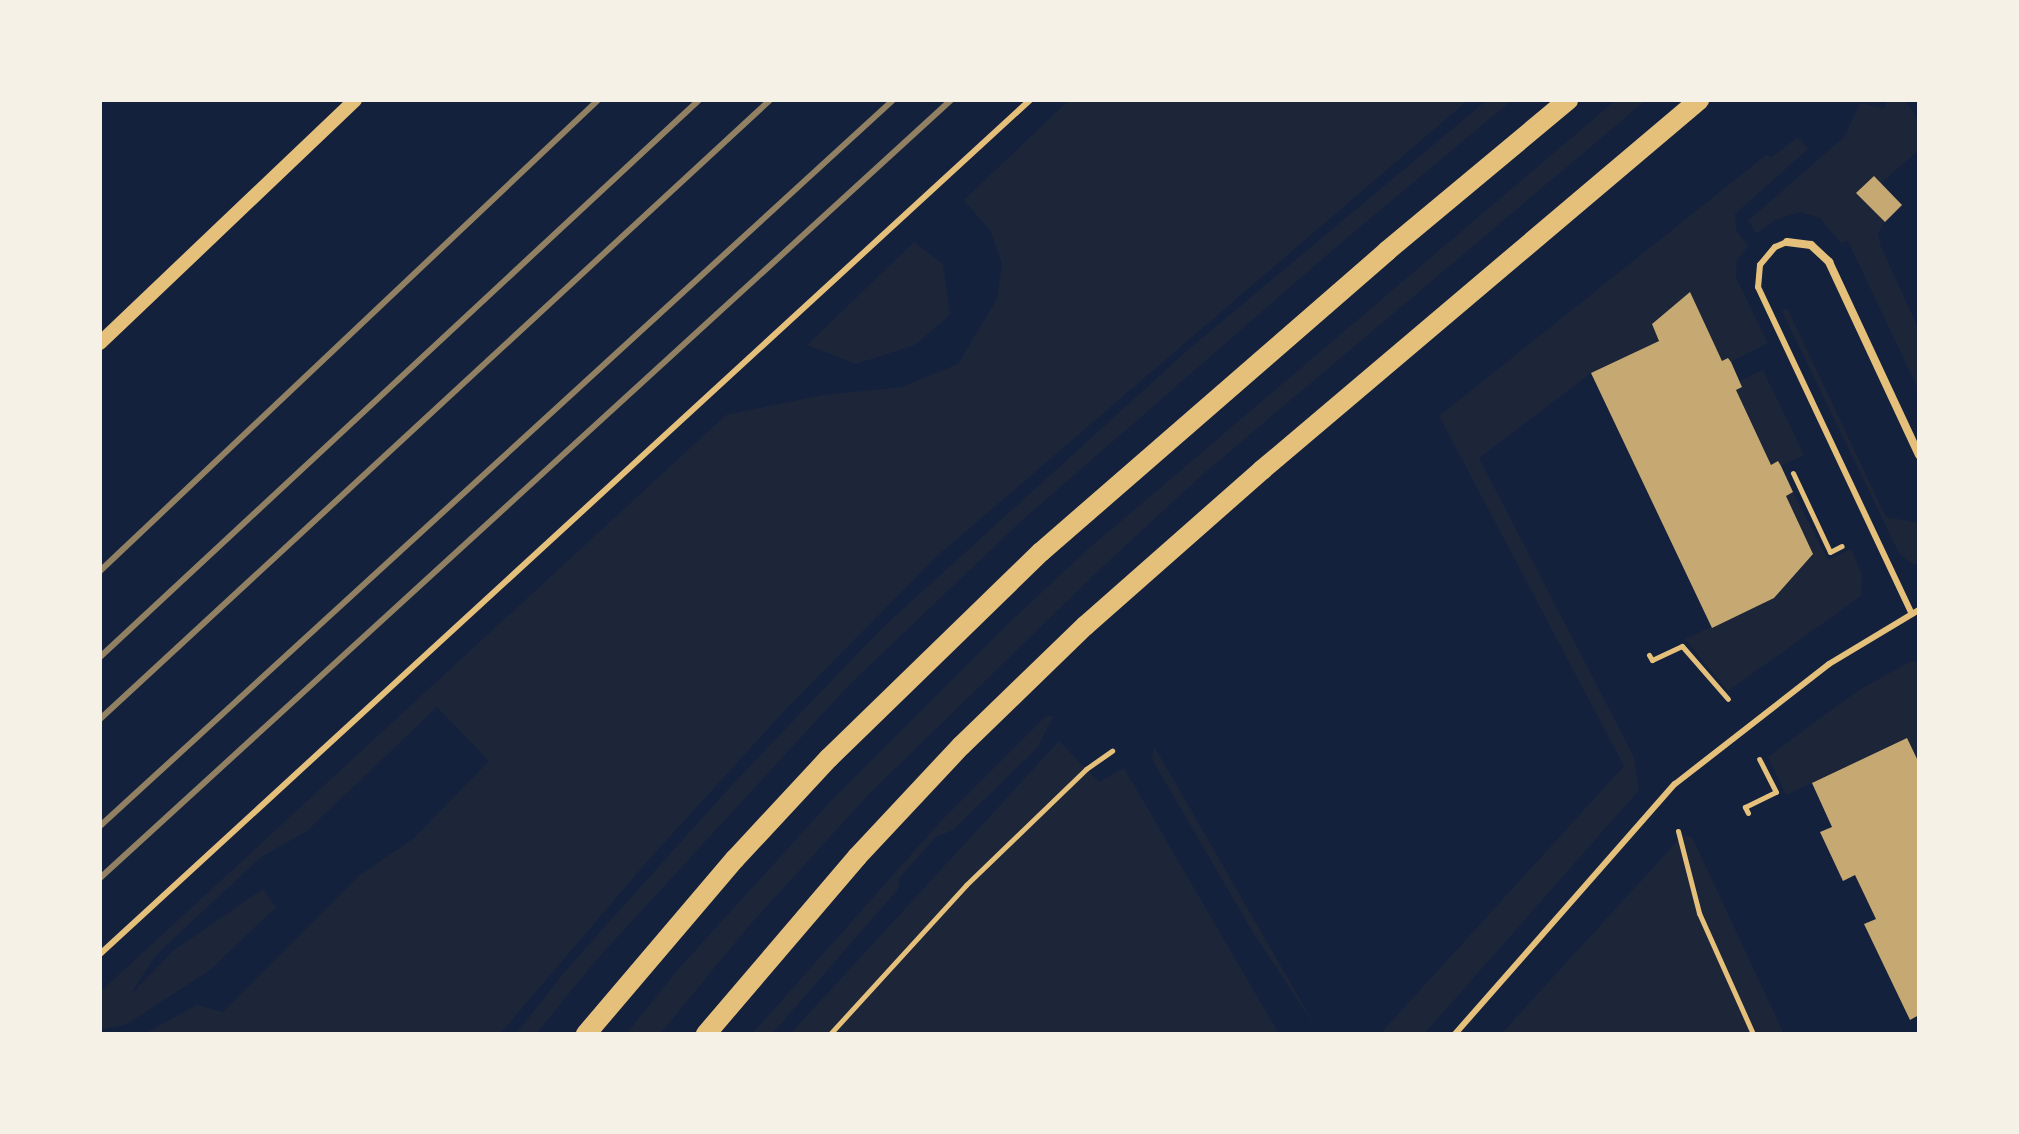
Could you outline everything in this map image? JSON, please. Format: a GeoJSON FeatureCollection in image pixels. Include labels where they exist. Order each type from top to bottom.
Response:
{"type":"FeatureCollection","features":[{"type":"Feature","properties":{"kind":"main road"},"geometry":{"type":"LineString","coordinates":[[586,1034],[735,859],[829,758],[1041,552],[1375,261],[1568,100]]}},
{"type":"Feature","properties":{"kind":"main road"},"geometry":{"type":"LineString","coordinates":[[706,1034],[857,857],[961,746],[1085,626],[1262,470],[1699,100]]}},
{"type":"Feature","properties":{"kind":"street"},"geometry":{"type":"LineString","coordinates":[[100,343],[355,100]]}},
{"type":"Feature","properties":{"kind":"street"},"geometry":{"type":"LineString","coordinates":[[1787,242],[1811,245],[1829,262],[1919,455]]}},
{"type":"Feature","properties":{"kind":"lane"},"geometry":{"type":"LineString","coordinates":[[100,954],[1030,100]]}},
{"type":"Feature","properties":{"kind":"lane"},"geometry":{"type":"LineString","coordinates":[[1455,1034],[1675,784],[1829,664],[1916,612],[1758,287],[1760,265],[1767,254],[1787,242]]}},
{"type":"Feature","properties":{"kind":"path"},"geometry":{"type":"LineString","coordinates":[[1793,473],[1830,552],[1853,540]]}},
{"type":"Feature","properties":{"kind":"path"},"geometry":{"type":"LineString","coordinates":[[1649,655],[1652,660],[1682,646],[1728,700]]}},
{"type":"Feature","properties":{"kind":"path"},"geometry":{"type":"LineString","coordinates":[[830,1034],[966,885],[1086,769],[1112,751]]}},
{"type":"Feature","properties":{"kind":"path"},"geometry":{"type":"LineString","coordinates":[[1748,813],[1745,807],[1776,792],[1757,755]]}},
{"type":"Feature","properties":{"kind":"path"},"geometry":{"type":"LineString","coordinates":[[1678,831],[1699,913],[1753,1034]]}},
{"type":"Feature","properties":{"kind":"shaded area"},"geometry":{"type":"Polygon","coordinates":[[[1069,100],[1468,100],[937,556],[786,709],[644,865],[500,1034],[144,1034],[197,1005],[223,1012],[360,875],[414,838],[489,761],[437,707],[307,831],[261,857],[156,955],[130,995],[173,951],[263,889],[276,907],[210,970],[127,1024],[100,1030],[100,992],[726,415],[823,395],[902,387],[958,364],[997,299],[1002,264],[990,230],[964,200],[1069,100]]]}},
{"type":"Feature","properties":{"kind":"shaded area"},"geometry":{"type":"Polygon","coordinates":[[[1487,100],[1512,100],[1343,241],[1019,523],[849,685],[598,958],[536,1034],[516,1034],[567,969],[730,787],[881,629],[1189,349],[1487,100]]]}},
{"type":"Feature","properties":{"kind":"shaded area"},"geometry":{"type":"Polygon","coordinates":[[[1616,100],[1646,100],[1203,474],[1097,572],[869,794],[748,927],[660,1034],[626,1034],[682,965],[831,801],[1011,621],[1086,551],[1616,100]]]}},
{"type":"Feature","properties":{"kind":"shaded area"},"geometry":{"type":"Polygon","coordinates":[[[1887,100],[1904,100],[1913,111],[1919,122],[1919,150],[1881,183],[1874,176],[1857,193],[1885,222],[1878,233],[1881,247],[1919,330],[1919,391],[1848,241],[1841,243],[1820,218],[1801,212],[1774,220],[1757,234],[1748,221],[1844,137],[1860,103],[1884,108],[1887,100]]]}},
{"type":"Feature","properties":{"kind":"shaded area"},"geometry":{"type":"Polygon","coordinates":[[[1798,137],[1808,149],[1735,214],[1736,230],[1748,246],[1737,260],[1736,278],[1768,343],[1731,362],[1728,358],[1722,361],[1689,293],[1652,323],[1659,341],[1591,373],[1479,458],[1634,757],[1639,790],[1424,1034],[1380,1034],[1624,766],[1439,416],[1766,155],[1772,157],[1798,137]]]}},
{"type":"Feature","properties":{"kind":"shaded area"},"geometry":{"type":"Polygon","coordinates":[[[914,242],[943,264],[950,315],[915,345],[856,364],[807,345],[914,242]]]}},
{"type":"Feature","properties":{"kind":"shaded area"},"geometry":{"type":"Polygon","coordinates":[[[1787,308],[1886,517],[1919,523],[1919,564],[1912,564],[1899,553],[1782,311],[1787,308]]]}},
{"type":"Feature","properties":{"kind":"shaded area"},"geometry":{"type":"Polygon","coordinates":[[[1763,370],[1804,455],[1781,466],[1778,462],[1771,465],[1736,390],[1742,387],[1740,381],[1763,370]]]}},
{"type":"Feature","properties":{"kind":"shaded area"},"geometry":{"type":"Polygon","coordinates":[[[1793,492],[1828,560],[1851,549],[1862,575],[1861,596],[1728,691],[1685,639],[1774,598],[1813,554],[1786,496],[1793,492]]]}},
{"type":"Feature","properties":{"kind":"shaded area"},"geometry":{"type":"Polygon","coordinates":[[[1911,661],[1919,663],[1919,763],[1907,738],[1786,795],[1768,757],[1856,692],[1911,661]]]}},
{"type":"Feature","properties":{"kind":"shaded area"},"geometry":{"type":"Polygon","coordinates":[[[1054,716],[1037,748],[953,830],[936,837],[900,877],[898,889],[772,1034],[752,1034],[940,822],[1045,717],[1054,716]]]}},
{"type":"Feature","properties":{"kind":"shaded area"},"geometry":{"type":"Polygon","coordinates":[[[1059,741],[1099,782],[1124,768],[1279,1034],[790,1034],[1059,741]]]}},
{"type":"Feature","properties":{"kind":"shaded area"},"geometry":{"type":"Polygon","coordinates":[[[1154,746],[1320,1034],[1252,931],[1152,759],[1154,746]]]}},
{"type":"Feature","properties":{"kind":"shaded area"},"geometry":{"type":"Polygon","coordinates":[[[1683,835],[1692,837],[1784,1034],[1501,1034],[1683,835]]]}},
{"type":"Feature","properties":{"kind":"building"},"geometry":{"type":"Polygon","coordinates":[[[1874,176],[1902,205],[1885,222],[1856,193],[1874,176]]]}},
{"type":"Feature","properties":{"kind":"building"},"geometry":{"type":"Polygon","coordinates":[[[1690,292],[1722,361],[1728,358],[1731,362],[1742,387],[1736,390],[1771,465],[1778,461],[1781,466],[1793,492],[1786,496],[1813,554],[1774,598],[1712,628],[1591,373],[1659,341],[1652,324],[1690,292]]]}},
{"type":"Feature","properties":{"kind":"building"},"geometry":{"type":"Polygon","coordinates":[[[1907,738],[1919,763],[1919,1015],[1910,1020],[1864,924],[1876,919],[1855,875],[1843,881],[1820,832],[1832,827],[1812,783],[1907,738]]]}},
{"type":"Feature","properties":{"kind":"railway"},"geometry":{"type":"LineString","coordinates":[[100,571],[598,100]]}},
{"type":"Feature","properties":{"kind":"railway"},"geometry":{"type":"LineString","coordinates":[[100,657],[699,100]]}},
{"type":"Feature","properties":{"kind":"railway"},"geometry":{"type":"LineString","coordinates":[[100,719],[770,100]]}},
{"type":"Feature","properties":{"kind":"railway"},"geometry":{"type":"LineString","coordinates":[[100,826],[893,100]]}},
{"type":"Feature","properties":{"kind":"railway"},"geometry":{"type":"LineString","coordinates":[[100,878],[951,100]]}}]}
